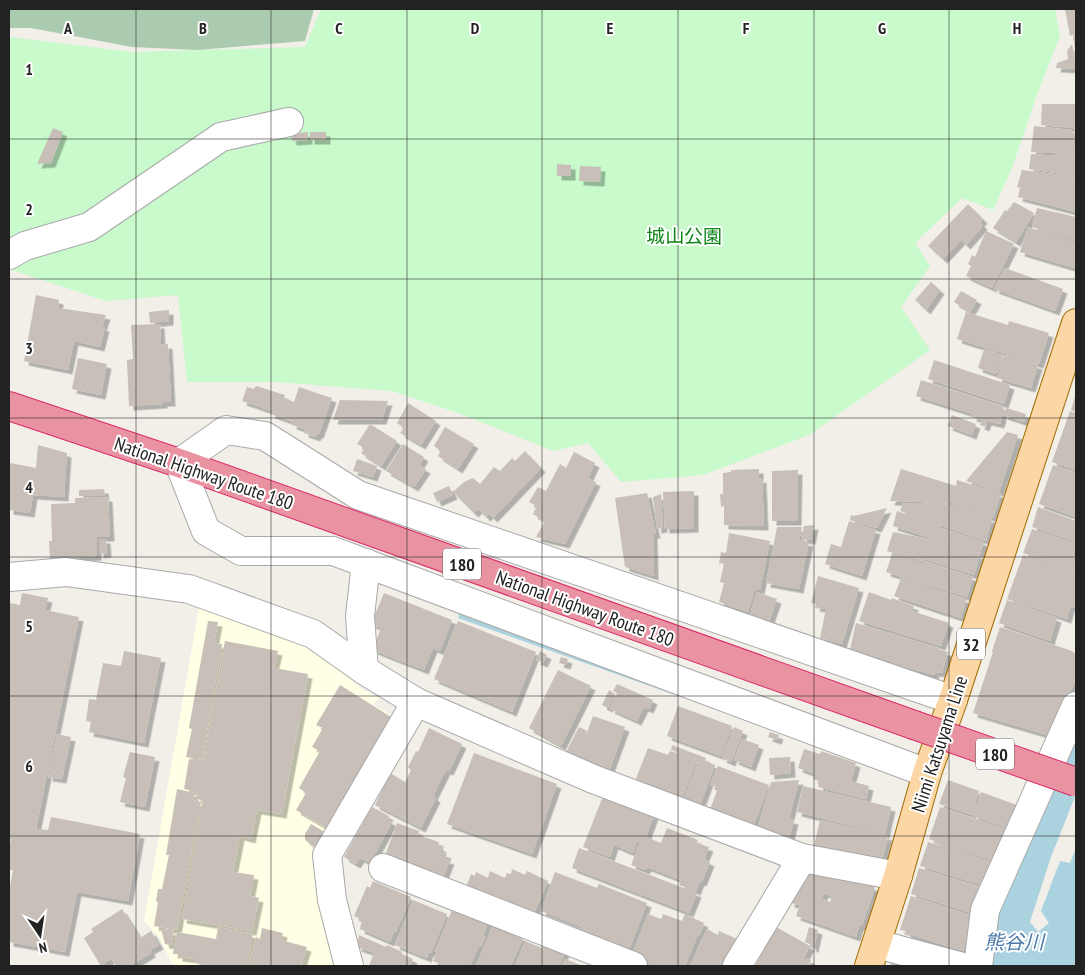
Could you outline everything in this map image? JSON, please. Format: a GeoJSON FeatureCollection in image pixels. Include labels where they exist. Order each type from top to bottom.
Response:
{"type":"FeatureCollection","features":[{"type":"Feature","properties":{"kind":"highway","name":"National Highway Route 180"},"geometry":{"type":"LineString","coordinates":[[9,406],[179,463],[1076,782]]}},
{"type":"Feature","properties":{"kind":"main road","name":"Niimi Katsuyama Line"},"geometry":{"type":"LineString","coordinates":[[873,955],[898,876],[927,772],[953,700],[1076,323]]}},
{"type":"Feature","properties":{"kind":"street"},"geometry":{"type":"LineString","coordinates":[[9,255],[25,246],[89,227],[221,137],[289,122]]}},
{"type":"Feature","properties":{"kind":"street"},"geometry":{"type":"LineString","coordinates":[[927,772],[332,552],[241,551],[206,530],[179,463],[226,430],[265,436],[358,495],[953,700]]}},
{"type":"Feature","properties":{"kind":"street"},"geometry":{"type":"LineString","coordinates":[[364,670],[360,616],[366,563]]}},
{"type":"Feature","properties":{"kind":"street"},"geometry":{"type":"LineString","coordinates":[[9,577],[66,572],[189,588],[313,634],[364,670],[416,702],[593,779],[802,858],[898,876]]}},
{"type":"Feature","properties":{"kind":"street"},"geometry":{"type":"LineString","coordinates":[[349,966],[332,900],[327,855],[416,702]]}},
{"type":"Feature","properties":{"kind":"street"},"geometry":{"type":"LineString","coordinates":[[978,966],[985,910],[1076,706]]}},
{"type":"Feature","properties":{"kind":"street"},"geometry":{"type":"LineString","coordinates":[[737,966],[802,858]]}},
{"type":"Feature","properties":{"kind":"street"},"geometry":{"type":"LineString","coordinates":[[383,868],[632,966]]}},
{"type":"Feature","properties":{"kind":"street"},"geometry":{"type":"LineString","coordinates":[[873,955],[959,966]]}},
{"type":"Feature","properties":{"kind":"shaded area"},"geometry":{"type":"Polygon","coordinates":[[[9,9],[314,9],[305,41],[198,50],[132,47],[31,28],[9,28],[9,9]]]}},
{"type":"Feature","properties":{"kind":"shaded area"},"geometry":{"type":"Polygon","coordinates":[[[200,602],[316,645],[360,688],[379,698],[373,705],[395,717],[322,846],[343,966],[180,966],[172,964],[159,937],[144,921],[200,602]]]}},
{"type":"Feature","properties":{"kind":"green space","name":"城山公園"},"geometry":{"type":"Polygon","coordinates":[[[321,9],[1055,9],[1060,36],[1012,168],[993,210],[962,198],[915,243],[930,266],[901,307],[930,350],[809,435],[703,475],[621,482],[588,443],[553,451],[458,413],[392,391],[276,382],[187,382],[178,295],[106,301],[9,269],[9,37],[133,52],[305,47],[321,9]]]}},
{"type":"Feature","properties":{"kind":"water"},"geometry":{"type":"Polygon","coordinates":[[[459,614],[685,694],[684,698],[458,618],[459,614]]]}},
{"type":"Feature","properties":{"kind":"water","name":"熊谷川"},"geometry":{"type":"Polygon","coordinates":[[[1076,731],[1076,794],[1051,857],[1030,922],[1038,932],[1049,923],[1041,911],[1060,861],[1070,863],[1076,848],[1076,966],[983,966],[986,941],[1076,731]]]}},
{"type":"Feature","properties":{"kind":"building"},"geometry":{"type":"Polygon","coordinates":[[[1065,9],[1076,9],[1076,34],[1070,36],[1065,9]]]}},
{"type":"Feature","properties":{"kind":"building"},"geometry":{"type":"Polygon","coordinates":[[[1076,36],[1076,50],[1075,50],[1073,37],[1076,36]]]}},
{"type":"Feature","properties":{"kind":"building"},"geometry":{"type":"Polygon","coordinates":[[[1072,44],[1076,69],[1056,68],[1057,63],[1068,59],[1067,51],[1072,44]]]}},
{"type":"Feature","properties":{"kind":"building"},"geometry":{"type":"Polygon","coordinates":[[[1042,104],[1076,104],[1076,132],[1073,132],[1073,128],[1041,125],[1042,104]]]}},
{"type":"Feature","properties":{"kind":"building"},"geometry":{"type":"Polygon","coordinates":[[[1034,126],[1071,130],[1072,133],[1076,133],[1076,154],[1031,152],[1034,126]]]}},
{"type":"Feature","properties":{"kind":"building"},"geometry":{"type":"Polygon","coordinates":[[[53,128],[63,132],[51,163],[37,164],[53,128]]]}},
{"type":"Feature","properties":{"kind":"building"},"geometry":{"type":"Polygon","coordinates":[[[308,132],[308,140],[292,141],[291,134],[308,132]]]}},
{"type":"Feature","properties":{"kind":"building"},"geometry":{"type":"Polygon","coordinates":[[[310,132],[326,132],[326,140],[310,140],[310,132]]]}},
{"type":"Feature","properties":{"kind":"building"},"geometry":{"type":"Polygon","coordinates":[[[1059,153],[1076,155],[1076,176],[1029,169],[1031,154],[1058,156],[1059,153]]]}},
{"type":"Feature","properties":{"kind":"building"},"geometry":{"type":"Polygon","coordinates":[[[557,164],[571,165],[571,176],[557,176],[557,164]]]}},
{"type":"Feature","properties":{"kind":"building"},"geometry":{"type":"Polygon","coordinates":[[[580,166],[601,167],[600,182],[579,181],[580,166]]]}},
{"type":"Feature","properties":{"kind":"building"},"geometry":{"type":"Polygon","coordinates":[[[1022,170],[1076,177],[1076,212],[1018,197],[1020,188],[1017,187],[1022,170]]]}},
{"type":"Feature","properties":{"kind":"building"},"geometry":{"type":"Polygon","coordinates":[[[1014,202],[1034,213],[1016,242],[993,228],[1005,210],[1007,211],[1014,202]]]}},
{"type":"Feature","properties":{"kind":"building"},"geometry":{"type":"Polygon","coordinates":[[[968,204],[983,219],[980,222],[983,226],[966,245],[961,240],[943,259],[928,246],[968,204]]]}},
{"type":"Feature","properties":{"kind":"building"},"geometry":{"type":"Polygon","coordinates":[[[1037,208],[1076,217],[1076,241],[1032,227],[1037,208]]]}},
{"type":"Feature","properties":{"kind":"building"},"geometry":{"type":"Polygon","coordinates":[[[1028,227],[1076,243],[1076,262],[1074,268],[1020,252],[1028,227]]]}},
{"type":"Feature","properties":{"kind":"building"},"geometry":{"type":"Polygon","coordinates":[[[986,231],[1014,244],[992,288],[966,276],[971,266],[968,264],[972,255],[975,257],[986,231]]]}},
{"type":"Feature","properties":{"kind":"building"},"geometry":{"type":"Polygon","coordinates":[[[1005,268],[1063,289],[1055,311],[994,289],[1005,268]]]}},
{"type":"Feature","properties":{"kind":"building"},"geometry":{"type":"Polygon","coordinates":[[[931,282],[940,290],[926,310],[915,300],[931,282]]]}},
{"type":"Feature","properties":{"kind":"building"},"geometry":{"type":"Polygon","coordinates":[[[961,291],[977,300],[970,312],[954,302],[961,291]]]}},
{"type":"Feature","properties":{"kind":"building"},"geometry":{"type":"Polygon","coordinates":[[[36,295],[59,300],[58,308],[106,315],[102,327],[105,327],[100,347],[74,341],[68,370],[24,361],[36,295]]]}},
{"type":"Feature","properties":{"kind":"building"},"geometry":{"type":"Polygon","coordinates":[[[169,310],[169,321],[150,323],[149,312],[169,310]]]}},
{"type":"Feature","properties":{"kind":"building"},"geometry":{"type":"Polygon","coordinates":[[[966,312],[1008,325],[1009,321],[1049,333],[1039,364],[957,339],[966,312]]]}},
{"type":"Feature","properties":{"kind":"building"},"geometry":{"type":"Polygon","coordinates":[[[160,324],[161,345],[168,344],[171,402],[129,406],[127,360],[133,359],[131,325],[160,324]]]}},
{"type":"Feature","properties":{"kind":"building"},"geometry":{"type":"Polygon","coordinates":[[[984,349],[1003,355],[996,374],[978,368],[984,349]]]}},
{"type":"Feature","properties":{"kind":"building"},"geometry":{"type":"Polygon","coordinates":[[[1004,355],[1038,365],[1031,388],[997,378],[1004,355]]]}},
{"type":"Feature","properties":{"kind":"building"},"geometry":{"type":"Polygon","coordinates":[[[78,358],[107,364],[101,395],[72,389],[78,358]]]}},
{"type":"Feature","properties":{"kind":"building"},"geometry":{"type":"Polygon","coordinates":[[[934,360],[1010,385],[1004,404],[928,379],[934,360]]]}},
{"type":"Feature","properties":{"kind":"building"},"geometry":{"type":"Polygon","coordinates":[[[921,380],[1004,407],[1000,424],[987,421],[985,427],[980,425],[982,420],[972,417],[973,414],[916,396],[921,380]]]}},
{"type":"Feature","properties":{"kind":"building"},"geometry":{"type":"Polygon","coordinates":[[[256,386],[285,395],[284,398],[294,402],[299,387],[332,398],[319,434],[316,437],[304,433],[305,429],[292,425],[293,422],[271,414],[271,411],[242,401],[247,387],[254,389],[256,386]]]}},
{"type":"Feature","properties":{"kind":"building"},"geometry":{"type":"Polygon","coordinates":[[[1076,393],[1076,412],[1071,410],[1076,393]]]}},
{"type":"Feature","properties":{"kind":"building"},"geometry":{"type":"Polygon","coordinates":[[[340,400],[388,401],[382,420],[333,420],[340,400]]]}},
{"type":"Feature","properties":{"kind":"building"},"geometry":{"type":"Polygon","coordinates":[[[408,403],[436,421],[421,445],[400,433],[404,428],[397,423],[408,403]]]}},
{"type":"Feature","properties":{"kind":"building"},"geometry":{"type":"Polygon","coordinates":[[[1006,408],[1026,414],[1024,422],[1003,415],[1006,408]]]}},
{"type":"Feature","properties":{"kind":"building"},"geometry":{"type":"Polygon","coordinates":[[[1070,411],[1076,413],[1076,470],[1052,462],[1070,411]]]}},
{"type":"Feature","properties":{"kind":"building"},"geometry":{"type":"Polygon","coordinates":[[[952,415],[976,424],[972,435],[948,426],[952,415]]]}},
{"type":"Feature","properties":{"kind":"building"},"geometry":{"type":"Polygon","coordinates":[[[370,424],[397,441],[381,466],[361,453],[365,448],[357,444],[370,424]]]}},
{"type":"Feature","properties":{"kind":"building"},"geometry":{"type":"Polygon","coordinates":[[[445,427],[474,444],[458,469],[438,456],[441,451],[434,446],[445,427]]]}},
{"type":"Feature","properties":{"kind":"building"},"geometry":{"type":"Polygon","coordinates":[[[1007,432],[1018,435],[999,492],[966,481],[1007,432]]]}},
{"type":"Feature","properties":{"kind":"building"},"geometry":{"type":"Polygon","coordinates":[[[403,444],[424,457],[419,465],[426,469],[414,487],[386,471],[403,444]]]}},
{"type":"Feature","properties":{"kind":"building"},"geometry":{"type":"Polygon","coordinates":[[[38,445],[67,453],[64,497],[33,495],[30,513],[9,510],[10,463],[36,468],[38,445]]]}},
{"type":"Feature","properties":{"kind":"building"},"geometry":{"type":"Polygon","coordinates":[[[525,451],[541,468],[493,518],[489,514],[486,517],[478,509],[474,513],[453,492],[464,482],[473,478],[480,484],[494,467],[500,471],[512,458],[515,461],[525,451]]]}},
{"type":"Feature","properties":{"kind":"building"},"geometry":{"type":"Polygon","coordinates":[[[574,452],[595,463],[588,478],[596,482],[565,544],[536,537],[545,521],[533,514],[537,506],[529,502],[538,487],[546,491],[560,464],[566,468],[574,452]]]}},
{"type":"Feature","properties":{"kind":"building"},"geometry":{"type":"Polygon","coordinates":[[[357,459],[377,466],[373,477],[353,471],[357,459]]]}},
{"type":"Feature","properties":{"kind":"building"},"geometry":{"type":"Polygon","coordinates":[[[1053,465],[1076,473],[1076,517],[1039,504],[1053,465]]]}},
{"type":"Feature","properties":{"kind":"building"},"geometry":{"type":"Polygon","coordinates":[[[759,469],[759,479],[762,478],[764,526],[724,525],[724,506],[721,507],[720,494],[723,494],[723,473],[731,472],[731,470],[759,469]]]}},
{"type":"Feature","properties":{"kind":"building"},"geometry":{"type":"Polygon","coordinates":[[[901,469],[956,486],[957,480],[1001,494],[993,518],[952,503],[890,501],[901,469]]]}},
{"type":"Feature","properties":{"kind":"building"},"geometry":{"type":"Polygon","coordinates":[[[798,470],[797,521],[772,521],[772,471],[798,470]]]}},
{"type":"Feature","properties":{"kind":"building"},"geometry":{"type":"Polygon","coordinates":[[[449,486],[453,495],[437,502],[433,493],[449,486]]]}},
{"type":"Feature","properties":{"kind":"building"},"geometry":{"type":"Polygon","coordinates":[[[104,489],[105,496],[79,496],[79,490],[104,489]]]}},
{"type":"Feature","properties":{"kind":"building"},"geometry":{"type":"Polygon","coordinates":[[[694,491],[694,528],[665,529],[663,492],[694,491]]]}},
{"type":"Feature","properties":{"kind":"building"},"geometry":{"type":"Polygon","coordinates":[[[647,493],[656,534],[653,534],[654,576],[625,567],[615,498],[647,493]]]}},
{"type":"Feature","properties":{"kind":"building"},"geometry":{"type":"Polygon","coordinates":[[[661,494],[663,528],[657,529],[653,497],[661,494]]]}},
{"type":"Feature","properties":{"kind":"building"},"geometry":{"type":"Polygon","coordinates":[[[108,497],[110,537],[97,537],[97,556],[50,559],[49,541],[52,541],[51,504],[75,503],[75,498],[108,497]]]}},
{"type":"Feature","properties":{"kind":"building"},"geometry":{"type":"Polygon","coordinates":[[[903,503],[950,503],[950,505],[992,519],[986,541],[900,511],[903,503]]]}},
{"type":"Feature","properties":{"kind":"building"},"geometry":{"type":"Polygon","coordinates":[[[1038,507],[1076,521],[1076,542],[1032,527],[1038,507]]]}},
{"type":"Feature","properties":{"kind":"building"},"geometry":{"type":"Polygon","coordinates":[[[887,508],[877,528],[850,520],[851,515],[854,516],[887,508]]]}},
{"type":"Feature","properties":{"kind":"building"},"geometry":{"type":"Polygon","coordinates":[[[897,511],[984,542],[980,554],[893,526],[897,511]]]}},
{"type":"Feature","properties":{"kind":"building"},"geometry":{"type":"Polygon","coordinates":[[[849,521],[876,530],[862,576],[825,564],[831,544],[841,547],[849,521]]]}},
{"type":"Feature","properties":{"kind":"building"},"geometry":{"type":"Polygon","coordinates":[[[814,525],[811,540],[801,539],[804,526],[814,525]]]}},
{"type":"Feature","properties":{"kind":"building"},"geometry":{"type":"Polygon","coordinates":[[[777,527],[802,527],[799,540],[809,542],[799,589],[766,583],[777,527]]]}},
{"type":"Feature","properties":{"kind":"building"},"geometry":{"type":"Polygon","coordinates":[[[1032,529],[1076,544],[1076,572],[1023,553],[1032,529]]]}},
{"type":"Feature","properties":{"kind":"building"},"geometry":{"type":"Polygon","coordinates":[[[893,532],[929,539],[980,555],[974,575],[925,559],[924,562],[887,551],[893,532]]]}},
{"type":"Feature","properties":{"kind":"building"},"geometry":{"type":"Polygon","coordinates":[[[729,533],[770,541],[760,590],[755,589],[748,612],[719,602],[724,583],[720,582],[724,564],[719,563],[721,552],[726,553],[729,533]]]}},
{"type":"Feature","properties":{"kind":"building"},"geometry":{"type":"Polygon","coordinates":[[[99,539],[106,539],[107,553],[99,554],[99,539]]]}},
{"type":"Feature","properties":{"kind":"building"},"geometry":{"type":"Polygon","coordinates":[[[892,554],[924,564],[925,561],[973,577],[967,597],[886,572],[892,554]]]}},
{"type":"Feature","properties":{"kind":"building"},"geometry":{"type":"Polygon","coordinates":[[[1023,555],[1076,573],[1076,608],[1070,607],[1067,619],[1007,599],[1023,555]]]}},
{"type":"Feature","properties":{"kind":"building"},"geometry":{"type":"Polygon","coordinates":[[[818,576],[859,588],[842,644],[820,638],[826,609],[815,607],[816,604],[811,603],[818,576]]]}},
{"type":"Feature","properties":{"kind":"building"},"geometry":{"type":"Polygon","coordinates":[[[901,578],[966,599],[961,618],[894,596],[901,578]]]}},
{"type":"Feature","properties":{"kind":"building"},"geometry":{"type":"Polygon","coordinates":[[[757,592],[777,599],[769,622],[750,615],[757,592]]]}},
{"type":"Feature","properties":{"kind":"building"},"geometry":{"type":"Polygon","coordinates":[[[869,592],[914,606],[912,611],[949,623],[941,646],[859,621],[869,592]]]}},
{"type":"Feature","properties":{"kind":"building"},"geometry":{"type":"Polygon","coordinates":[[[22,593],[48,598],[45,610],[79,617],[36,829],[48,830],[51,817],[140,834],[128,901],[77,892],[65,952],[9,942],[9,892],[13,870],[9,870],[11,839],[9,839],[9,603],[20,605],[22,593]]]}},
{"type":"Feature","properties":{"kind":"building"},"geometry":{"type":"Polygon","coordinates":[[[384,593],[452,620],[440,651],[433,648],[424,670],[373,650],[381,628],[371,624],[384,593]]]}},
{"type":"Feature","properties":{"kind":"building"},"geometry":{"type":"Polygon","coordinates":[[[1007,600],[1057,618],[1050,641],[999,623],[1007,600]]]}},
{"type":"Feature","properties":{"kind":"building"},"geometry":{"type":"Polygon","coordinates":[[[208,621],[218,622],[214,643],[222,644],[202,760],[186,757],[192,729],[189,728],[208,621]]]}},
{"type":"Feature","properties":{"kind":"building"},"geometry":{"type":"Polygon","coordinates":[[[458,621],[536,652],[512,712],[434,679],[458,621]]]}},
{"type":"Feature","properties":{"kind":"building"},"geometry":{"type":"Polygon","coordinates":[[[856,623],[948,652],[942,673],[935,672],[934,675],[890,663],[890,661],[850,649],[856,623]]]}},
{"type":"Feature","properties":{"kind":"building"},"geometry":{"type":"Polygon","coordinates":[[[1000,627],[1072,651],[1076,655],[1076,680],[1047,735],[973,713],[1000,627]]]}},
{"type":"Feature","properties":{"kind":"building"},"geometry":{"type":"Polygon","coordinates":[[[225,641],[278,651],[274,668],[308,674],[282,814],[257,810],[251,839],[240,836],[233,872],[254,875],[250,896],[259,898],[252,931],[182,919],[203,800],[196,799],[197,792],[184,789],[189,759],[203,762],[225,641]]]}},
{"type":"Feature","properties":{"kind":"building"},"geometry":{"type":"Polygon","coordinates":[[[124,651],[161,658],[144,743],[89,732],[91,722],[86,721],[89,699],[96,700],[103,663],[121,666],[124,651]]]}},
{"type":"Feature","properties":{"kind":"building"},"geometry":{"type":"Polygon","coordinates":[[[540,651],[547,655],[543,663],[536,660],[540,651]]]}},
{"type":"Feature","properties":{"kind":"building"},"geometry":{"type":"Polygon","coordinates":[[[561,657],[568,659],[566,665],[559,663],[561,657]]]}},
{"type":"Feature","properties":{"kind":"building"},"geometry":{"type":"Polygon","coordinates":[[[558,670],[591,686],[561,746],[529,728],[558,670]]]}},
{"type":"Feature","properties":{"kind":"building"},"geometry":{"type":"Polygon","coordinates":[[[617,684],[653,700],[649,709],[644,707],[637,721],[610,709],[617,693],[613,691],[617,684]]]}},
{"type":"Feature","properties":{"kind":"building"},"geometry":{"type":"Polygon","coordinates":[[[340,685],[391,717],[327,828],[296,810],[306,793],[299,788],[320,751],[312,747],[323,728],[316,725],[340,685]]]}},
{"type":"Feature","properties":{"kind":"building"},"geometry":{"type":"Polygon","coordinates":[[[609,690],[615,694],[608,708],[602,705],[609,690]]]}},
{"type":"Feature","properties":{"kind":"building"},"geometry":{"type":"Polygon","coordinates":[[[678,706],[732,726],[721,756],[667,736],[678,706]]]}},
{"type":"Feature","properties":{"kind":"building"},"geometry":{"type":"Polygon","coordinates":[[[593,716],[625,727],[608,774],[576,763],[593,716]]]}},
{"type":"Feature","properties":{"kind":"building"},"geometry":{"type":"Polygon","coordinates":[[[579,727],[587,731],[576,760],[565,754],[579,727]]]}},
{"type":"Feature","properties":{"kind":"building"},"geometry":{"type":"Polygon","coordinates":[[[734,727],[743,731],[731,762],[722,758],[734,727]]]}},
{"type":"Feature","properties":{"kind":"building"},"geometry":{"type":"Polygon","coordinates":[[[429,728],[462,744],[449,771],[446,770],[433,796],[436,798],[421,828],[375,805],[390,773],[405,782],[411,770],[408,767],[416,751],[418,752],[429,728]]]}},
{"type":"Feature","properties":{"kind":"building"},"geometry":{"type":"Polygon","coordinates":[[[770,732],[779,735],[777,740],[768,737],[770,732]]]}},
{"type":"Feature","properties":{"kind":"building"},"geometry":{"type":"Polygon","coordinates":[[[57,734],[71,737],[62,779],[48,777],[57,734]]]}},
{"type":"Feature","properties":{"kind":"building"},"geometry":{"type":"Polygon","coordinates":[[[742,739],[759,745],[751,767],[734,760],[742,739]]]}},
{"type":"Feature","properties":{"kind":"building"},"geometry":{"type":"Polygon","coordinates":[[[672,745],[706,758],[705,761],[715,765],[699,808],[683,801],[699,760],[671,750],[672,745]]]}},
{"type":"Feature","properties":{"kind":"building"},"geometry":{"type":"Polygon","coordinates":[[[648,748],[668,755],[670,751],[697,760],[681,801],[635,781],[648,748]]]}},
{"type":"Feature","properties":{"kind":"building"},"geometry":{"type":"Polygon","coordinates":[[[804,749],[820,754],[821,751],[856,763],[851,781],[869,786],[866,799],[818,787],[819,781],[813,779],[815,774],[798,768],[804,749]]]}},
{"type":"Feature","properties":{"kind":"building"},"geometry":{"type":"Polygon","coordinates":[[[130,752],[155,757],[145,807],[120,802],[126,778],[123,777],[130,752]]]}},
{"type":"Feature","properties":{"kind":"building"},"geometry":{"type":"Polygon","coordinates":[[[474,753],[557,784],[532,854],[447,824],[474,753]]]}},
{"type":"Feature","properties":{"kind":"building"},"geometry":{"type":"Polygon","coordinates":[[[790,757],[791,773],[770,775],[769,758],[790,757]]]}},
{"type":"Feature","properties":{"kind":"building"},"geometry":{"type":"Polygon","coordinates":[[[718,766],[769,785],[753,827],[709,812],[718,788],[710,785],[718,766]]]}},
{"type":"Feature","properties":{"kind":"building"},"geometry":{"type":"Polygon","coordinates":[[[799,780],[789,819],[794,820],[789,840],[756,833],[771,782],[799,780]]]}},
{"type":"Feature","properties":{"kind":"building"},"geometry":{"type":"Polygon","coordinates":[[[948,780],[979,791],[972,815],[939,804],[948,780]]]}},
{"type":"Feature","properties":{"kind":"building"},"geometry":{"type":"Polygon","coordinates":[[[803,786],[891,807],[885,834],[797,812],[803,786]]]}},
{"type":"Feature","properties":{"kind":"building"},"geometry":{"type":"Polygon","coordinates":[[[177,789],[195,793],[193,800],[201,802],[177,930],[154,926],[158,889],[162,889],[169,855],[166,855],[177,789]]]}},
{"type":"Feature","properties":{"kind":"building"},"geometry":{"type":"Polygon","coordinates":[[[981,792],[1017,805],[1008,828],[973,816],[981,792]]]}},
{"type":"Feature","properties":{"kind":"building"},"geometry":{"type":"Polygon","coordinates":[[[603,796],[654,815],[646,837],[661,843],[667,828],[698,840],[696,843],[709,847],[704,859],[710,862],[696,891],[679,885],[681,880],[647,867],[645,870],[631,865],[640,842],[637,841],[633,853],[614,845],[610,857],[583,847],[603,796]]]}},
{"type":"Feature","properties":{"kind":"building"},"geometry":{"type":"Polygon","coordinates":[[[372,807],[389,816],[387,819],[392,822],[370,863],[360,858],[356,864],[344,857],[372,807]]]}},
{"type":"Feature","properties":{"kind":"building"},"geometry":{"type":"Polygon","coordinates":[[[940,807],[1008,830],[1003,843],[999,841],[992,860],[935,843],[935,841],[929,839],[940,807]]]}},
{"type":"Feature","properties":{"kind":"building"},"geometry":{"type":"Polygon","coordinates":[[[820,820],[888,836],[882,861],[814,846],[820,820]]]}},
{"type":"Feature","properties":{"kind":"building"},"geometry":{"type":"Polygon","coordinates":[[[397,823],[419,831],[418,835],[439,842],[438,846],[442,848],[440,852],[447,854],[445,859],[450,860],[442,880],[385,856],[397,823]]]}},
{"type":"Feature","properties":{"kind":"building"},"geometry":{"type":"Polygon","coordinates":[[[311,824],[326,833],[317,849],[305,840],[305,834],[311,824]]]}},
{"type":"Feature","properties":{"kind":"building"},"geometry":{"type":"Polygon","coordinates":[[[928,842],[992,862],[985,886],[920,866],[928,842]]]}},
{"type":"Feature","properties":{"kind":"building"},"geometry":{"type":"Polygon","coordinates":[[[579,848],[697,893],[689,913],[572,868],[579,848]]]}},
{"type":"Feature","properties":{"kind":"building"},"geometry":{"type":"Polygon","coordinates":[[[919,868],[983,888],[974,914],[911,894],[919,868]]]}},
{"type":"Feature","properties":{"kind":"building"},"geometry":{"type":"Polygon","coordinates":[[[512,869],[525,875],[527,871],[548,881],[533,916],[465,890],[471,874],[475,876],[476,872],[488,878],[490,871],[505,878],[507,873],[511,874],[512,869]]]}},
{"type":"Feature","properties":{"kind":"building"},"geometry":{"type":"Polygon","coordinates":[[[806,869],[841,880],[842,877],[875,887],[862,926],[859,926],[856,937],[796,916],[800,905],[790,903],[792,890],[799,892],[806,869]],[[824,893],[822,899],[830,902],[832,896],[824,893]]]}},
{"type":"Feature","properties":{"kind":"building"},"geometry":{"type":"Polygon","coordinates":[[[555,872],[597,888],[599,884],[647,903],[629,950],[603,939],[579,934],[582,927],[541,911],[555,872]]]}},
{"type":"Feature","properties":{"kind":"building"},"geometry":{"type":"Polygon","coordinates":[[[373,881],[411,897],[390,942],[360,929],[362,920],[354,916],[367,886],[370,888],[373,881]]]}},
{"type":"Feature","properties":{"kind":"building"},"geometry":{"type":"Polygon","coordinates":[[[911,896],[973,916],[963,951],[900,930],[911,896]]]}},
{"type":"Feature","properties":{"kind":"building"},"geometry":{"type":"Polygon","coordinates":[[[413,900],[447,914],[431,953],[429,952],[427,958],[395,945],[413,900]]]}},
{"type":"Feature","properties":{"kind":"building"},"geometry":{"type":"Polygon","coordinates":[[[454,905],[489,920],[481,947],[479,946],[470,966],[446,966],[433,961],[437,952],[435,951],[454,905]]]}},
{"type":"Feature","properties":{"kind":"building"},"geometry":{"type":"Polygon","coordinates":[[[122,909],[140,938],[151,931],[159,945],[150,950],[151,953],[130,966],[116,966],[111,958],[101,966],[84,938],[93,932],[91,929],[122,909]]]}},
{"type":"Feature","properties":{"kind":"building"},"geometry":{"type":"Polygon","coordinates":[[[648,914],[661,919],[663,914],[682,921],[685,914],[704,923],[685,966],[656,966],[631,957],[648,914]]]}},
{"type":"Feature","properties":{"kind":"building"},"geometry":{"type":"Polygon","coordinates":[[[494,923],[523,938],[511,966],[476,966],[494,923]]]}},
{"type":"Feature","properties":{"kind":"building"},"geometry":{"type":"Polygon","coordinates":[[[218,927],[253,934],[246,966],[210,966],[195,963],[195,959],[178,957],[178,954],[173,954],[177,932],[216,939],[218,927]]]}},
{"type":"Feature","properties":{"kind":"building"},"geometry":{"type":"Polygon","coordinates":[[[776,927],[810,946],[800,966],[755,966],[776,927]]]}},
{"type":"Feature","properties":{"kind":"building"},"geometry":{"type":"Polygon","coordinates":[[[809,927],[818,930],[814,948],[805,942],[809,927]]]}},
{"type":"Feature","properties":{"kind":"building"},"geometry":{"type":"Polygon","coordinates":[[[262,928],[283,933],[281,940],[307,947],[301,966],[248,966],[256,937],[260,939],[262,928]]]}},
{"type":"Feature","properties":{"kind":"building"},"geometry":{"type":"Polygon","coordinates":[[[161,929],[174,931],[171,945],[165,944],[161,929]]]}},
{"type":"Feature","properties":{"kind":"building"},"geometry":{"type":"Polygon","coordinates":[[[707,929],[718,935],[719,931],[737,939],[725,966],[690,966],[707,929]]]}},
{"type":"Feature","properties":{"kind":"building"},"geometry":{"type":"Polygon","coordinates":[[[359,935],[402,952],[402,954],[413,959],[410,966],[369,966],[374,953],[357,947],[359,935]]]}},
{"type":"Feature","properties":{"kind":"building"},"geometry":{"type":"Polygon","coordinates":[[[525,941],[542,948],[544,942],[565,952],[559,966],[515,966],[525,941]]]}},
{"type":"Feature","properties":{"kind":"building"},"geometry":{"type":"Polygon","coordinates":[[[806,958],[811,960],[808,966],[801,966],[806,958]]]}},
{"type":"Feature","properties":{"kind":"building"},"geometry":{"type":"Polygon","coordinates":[[[892,958],[917,966],[890,966],[892,958]]]}},
{"type":"Feature","properties":{"kind":"building"},"geometry":{"type":"Polygon","coordinates":[[[565,959],[583,966],[562,966],[565,959]]]}}]}
